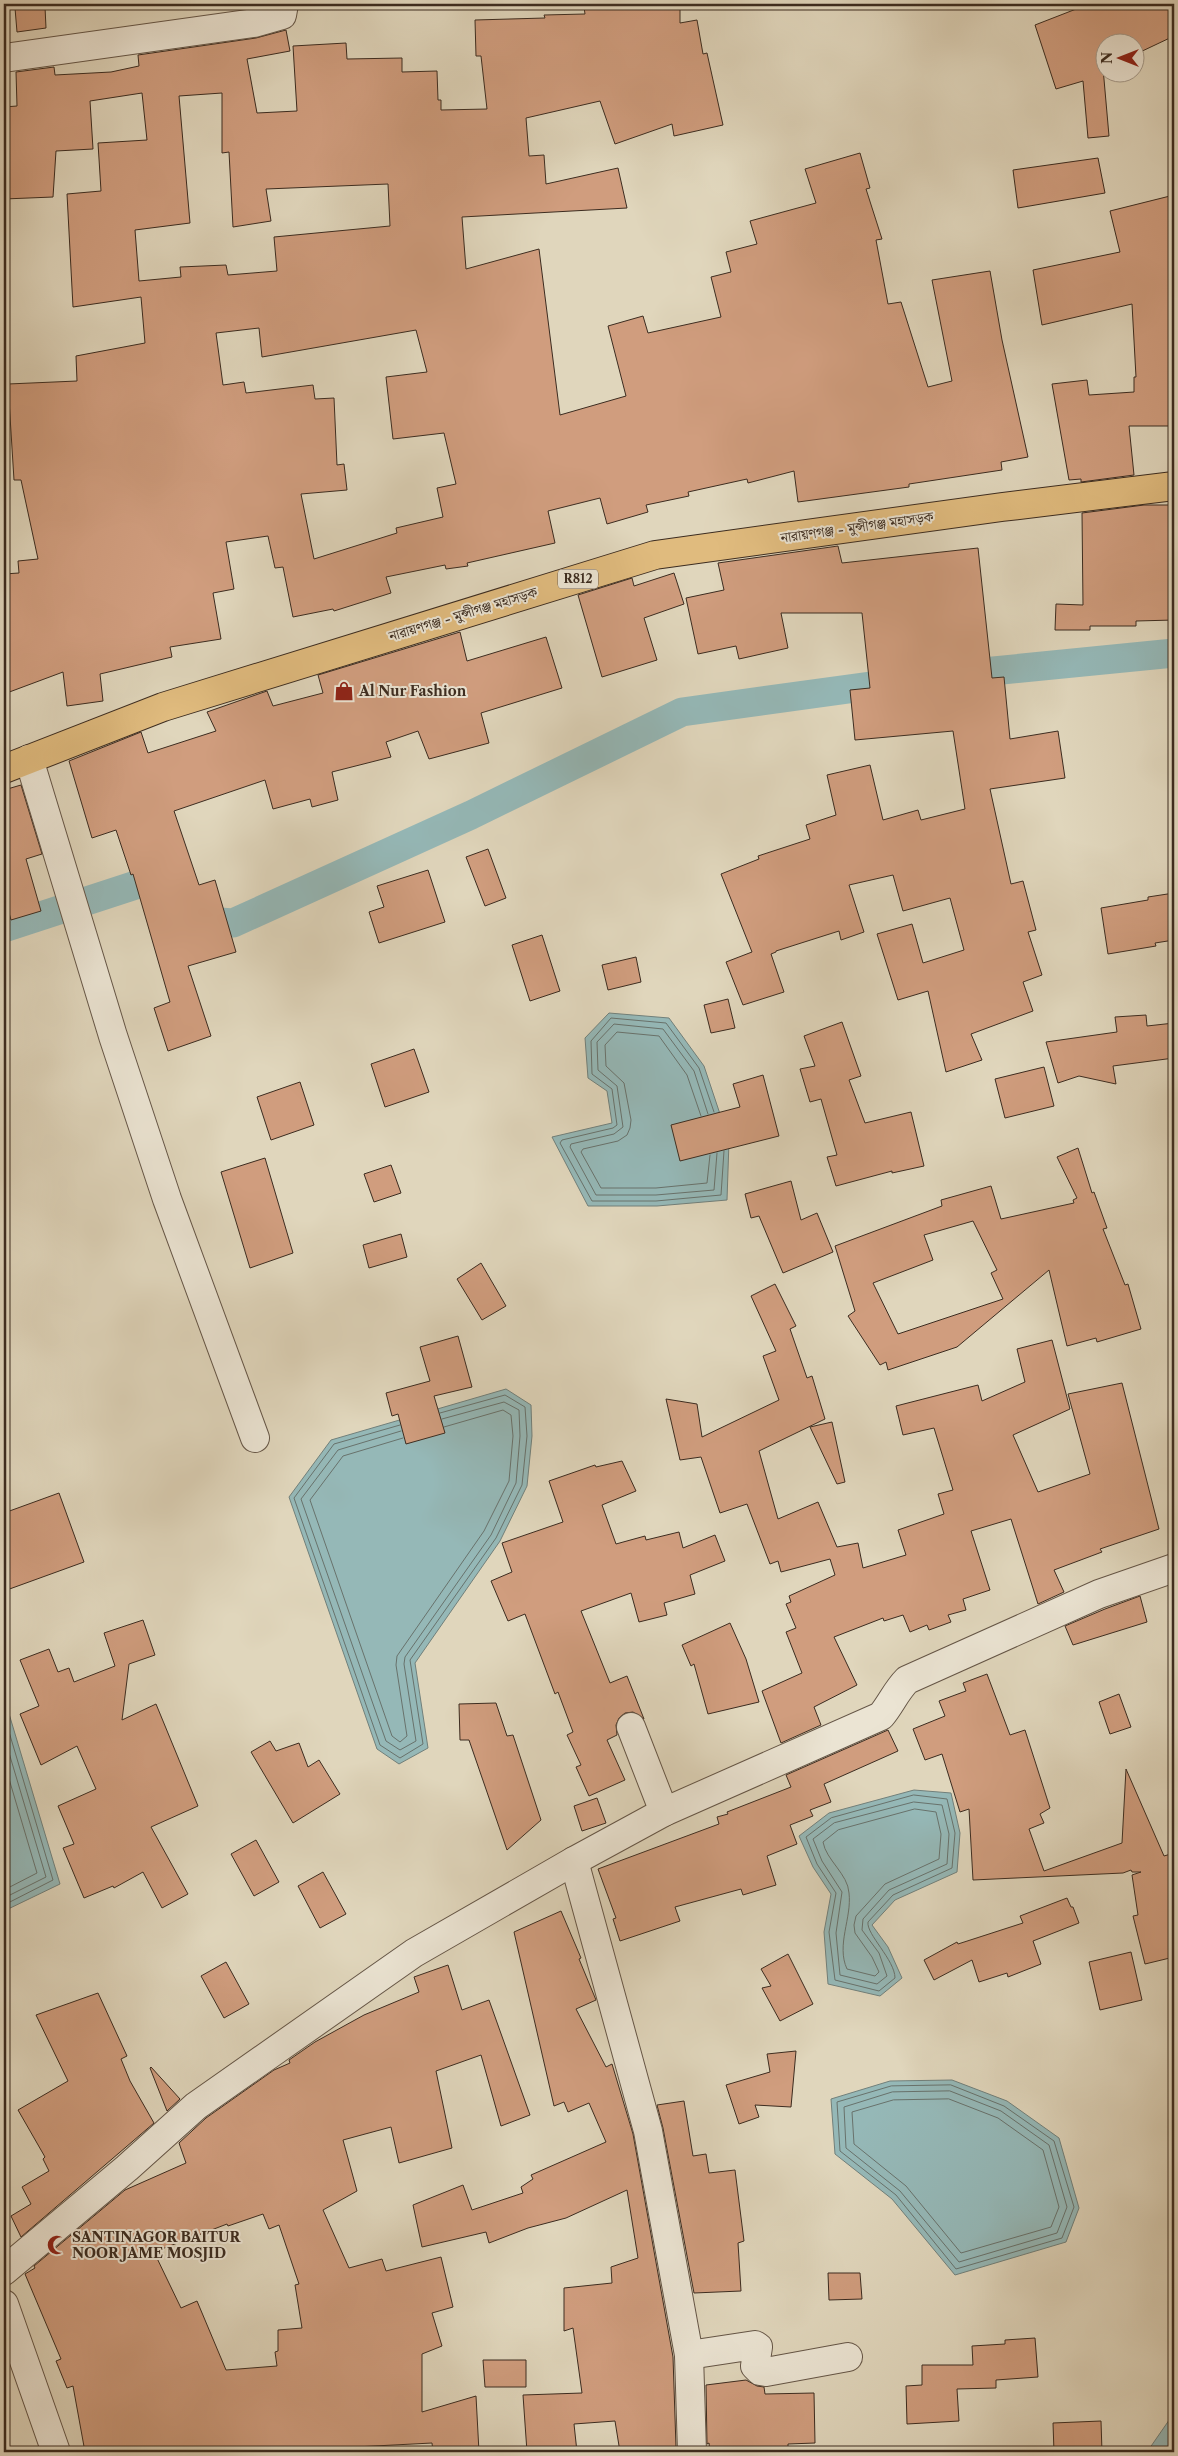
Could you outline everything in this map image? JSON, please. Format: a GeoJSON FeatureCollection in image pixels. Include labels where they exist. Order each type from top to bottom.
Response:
{"type":"FeatureCollection","features":[{"type":"Feature","properties":{"kind":"main road","name":"নারায়ণগঞ্জ - মুন্সীগঞ্জ মহাসড়ক"},"geometry":{"type":"LineString","coordinates":[[4,769],[163,707],[655,555],[1002,507],[1174,486]]}},
{"type":"Feature","properties":{"kind":"street"},"geometry":{"type":"LineString","coordinates":[[4,58],[254,23],[282,15],[284,4]]}},
{"type":"Feature","properties":{"kind":"street"},"geometry":{"type":"LineString","coordinates":[[29,759],[86,949],[167,1198],[256,1438]]}},
{"type":"Feature","properties":{"kind":"street"},"geometry":{"type":"LineString","coordinates":[[4,2271],[127,2168],[196,2106],[414,1953],[574,1861],[664,1812],[881,1716],[891,1705],[896,1692],[907,1680],[1099,1594],[1174,1568]]}},
{"type":"Feature","properties":{"kind":"street"},"geometry":{"type":"LineString","coordinates":[[631,1727],[664,1812]]}},
{"type":"Feature","properties":{"kind":"street"},"geometry":{"type":"LineString","coordinates":[[574,1861],[648,2131],[689,2354],[692,2452]]}},
{"type":"Feature","properties":{"kind":"street"},"geometry":{"type":"LineString","coordinates":[[4,2304],[56,2452]]}},
{"type":"Feature","properties":{"kind":"street"},"geometry":{"type":"LineString","coordinates":[[689,2354],[754,2345],[758,2347],[756,2366],[760,2371],[766,2372],[848,2357]]}},
{"type":"Feature","properties":{"kind":"water"},"geometry":{"type":"Polygon","coordinates":[[[609,1013],[669,1018],[704,1066],[729,1141],[727,1200],[657,1206],[588,1206],[552,1137],[612,1123],[607,1091],[588,1078],[585,1038],[609,1013]]]}},
{"type":"Feature","properties":{"kind":"water"},"geometry":{"type":"Polygon","coordinates":[[[506,1389],[531,1405],[532,1436],[527,1486],[500,1541],[415,1663],[428,1748],[399,1764],[377,1749],[289,1497],[331,1440],[506,1389]]]}},
{"type":"Feature","properties":{"kind":"water"},"geometry":{"type":"Polygon","coordinates":[[[4,1697],[60,1884],[4,1911],[4,1697]]]}},
{"type":"Feature","properties":{"kind":"water"},"geometry":{"type":"Polygon","coordinates":[[[914,1790],[951,1793],[960,1833],[957,1872],[895,1900],[872,1925],[888,1947],[902,1978],[880,1996],[828,1984],[824,1932],[831,1894],[813,1867],[799,1836],[829,1813],[914,1790]]]}},
{"type":"Feature","properties":{"kind":"water"},"geometry":{"type":"Polygon","coordinates":[[[952,2080],[1007,2101],[1059,2138],[1079,2208],[1066,2242],[955,2275],[892,2199],[835,2154],[831,2099],[890,2081],[952,2080]]]}},
{"type":"Feature","properties":{"kind":"water"},"geometry":{"type":"Polygon","coordinates":[[[1174,2413],[1174,2452],[1147,2452],[1174,2413]]]}},
{"type":"Feature","properties":{"kind":"building"},"geometry":{"type":"Polygon","coordinates":[[[603,4],[680,4],[680,23],[697,20],[703,54],[707,53],[723,125],[674,136],[672,124],[615,144],[600,101],[526,118],[529,156],[544,155],[546,184],[618,168],[627,208],[462,217],[466,269],[539,249],[560,415],[626,396],[608,326],[643,316],[648,333],[721,317],[711,277],[731,272],[726,252],[757,244],[750,221],[816,203],[805,169],[860,153],[870,188],[866,189],[882,239],[876,240],[888,304],[901,302],[928,387],[952,381],[932,280],[990,271],[1002,340],[1028,457],[1001,462],[1002,470],[909,484],[909,487],[798,502],[794,471],[748,483],[747,479],[688,492],[689,496],[646,505],[648,512],[607,524],[600,498],[548,511],[555,543],[467,563],[468,566],[446,569],[445,565],[386,577],[391,593],[334,611],[333,609],[293,617],[283,567],[275,568],[268,536],[226,542],[234,589],[213,593],[221,639],[170,647],[172,657],[100,674],[103,701],[67,706],[63,672],[4,694],[4,574],[19,573],[18,561],[38,559],[21,480],[14,480],[8,384],[77,381],[76,356],[145,343],[141,297],[73,307],[67,194],[101,191],[98,143],[147,140],[142,93],[90,101],[93,149],[56,151],[53,197],[4,199],[4,107],[17,106],[16,72],[54,67],[55,75],[111,72],[139,66],[138,55],[256,38],[286,30],[290,51],[247,59],[257,113],[297,111],[293,46],[346,43],[347,59],[402,58],[402,72],[437,71],[438,100],[441,100],[441,110],[487,109],[481,56],[476,56],[475,20],[545,18],[544,15],[585,14],[584,7],[603,4]],[[222,93],[179,96],[190,223],[135,230],[139,281],[181,277],[180,267],[226,265],[228,275],[277,271],[274,237],[390,226],[388,184],[266,189],[271,221],[233,227],[229,152],[222,153],[222,93]],[[259,328],[216,333],[223,385],[244,382],[246,393],[313,385],[315,399],[334,398],[337,465],[344,464],[347,490],[301,494],[314,559],[397,533],[396,528],[443,517],[437,488],[456,484],[444,433],[393,439],[386,377],[427,372],[416,330],[262,357],[259,328]]]}},
{"type":"Feature","properties":{"kind":"building"},"geometry":{"type":"Polygon","coordinates":[[[1089,4],[1174,4],[1174,36],[1146,49],[1146,32],[1096,32],[1096,82],[1104,82],[1109,136],[1088,138],[1083,81],[1056,89],[1035,25],[1089,4]]]}},
{"type":"Feature","properties":{"kind":"building"},"geometry":{"type":"Polygon","coordinates":[[[45,7],[46,28],[17,32],[15,8],[45,7]]]}},
{"type":"Feature","properties":{"kind":"building"},"geometry":{"type":"Polygon","coordinates":[[[1098,158],[1105,193],[1018,208],[1013,170],[1098,158]]]}},
{"type":"Feature","properties":{"kind":"building"},"geometry":{"type":"Polygon","coordinates":[[[1174,195],[1174,426],[1129,426],[1134,475],[1081,482],[1081,479],[1069,480],[1052,384],[1087,380],[1089,395],[1134,392],[1134,377],[1136,377],[1132,304],[1042,325],[1033,270],[1120,252],[1110,211],[1174,195]]]}},
{"type":"Feature","properties":{"kind":"building"},"geometry":{"type":"Polygon","coordinates":[[[1144,505],[1174,505],[1174,620],[1136,621],[1136,626],[1090,626],[1090,630],[1055,630],[1056,604],[1083,605],[1082,513],[1144,505]]]}},
{"type":"Feature","properties":{"kind":"building"},"geometry":{"type":"Polygon","coordinates":[[[838,546],[842,563],[978,548],[992,678],[1004,677],[1010,739],[1058,731],[1065,778],[990,789],[1011,884],[1023,881],[1036,930],[1028,932],[1042,975],[1023,982],[1033,1011],[971,1034],[982,1060],[946,1072],[928,991],[898,1000],[877,934],[912,924],[923,963],[964,950],[950,898],[903,911],[893,875],[849,885],[864,932],[841,940],[839,931],[771,954],[784,992],[743,1005],[726,962],[752,952],[721,874],[759,859],[758,856],[810,839],[806,825],[836,815],[827,775],[870,765],[883,820],[918,810],[921,820],[965,809],[953,731],[855,740],[850,690],[870,688],[862,613],[781,613],[788,648],[739,659],[736,646],[698,654],[686,598],[724,590],[718,563],[838,546]]]}},
{"type":"Feature","properties":{"kind":"building"},"geometry":{"type":"Polygon","coordinates":[[[674,573],[684,604],[644,618],[657,660],[602,677],[578,595],[632,578],[634,586],[674,573]]]}},
{"type":"Feature","properties":{"kind":"building"},"geometry":{"type":"Polygon","coordinates":[[[460,632],[467,661],[546,637],[562,688],[481,713],[489,743],[429,759],[418,731],[386,742],[391,757],[332,772],[338,800],[312,807],[310,799],[273,809],[265,780],[174,811],[199,885],[215,880],[236,952],[188,966],[211,1036],[168,1051],[154,1008],[170,1002],[133,874],[131,875],[116,830],[92,838],[69,761],[141,732],[148,753],[216,731],[207,712],[267,691],[273,706],[323,693],[318,675],[460,632]]]}},
{"type":"Feature","properties":{"kind":"building"},"geometry":{"type":"Polygon","coordinates":[[[21,785],[42,854],[26,859],[41,911],[11,920],[4,894],[4,790],[21,785]]]}},
{"type":"Feature","properties":{"kind":"building"},"geometry":{"type":"Polygon","coordinates":[[[488,849],[506,898],[485,906],[466,857],[488,849]]]}},
{"type":"Feature","properties":{"kind":"building"},"geometry":{"type":"Polygon","coordinates":[[[428,870],[445,922],[379,943],[369,912],[384,907],[377,886],[428,870]]]}},
{"type":"Feature","properties":{"kind":"building"},"geometry":{"type":"Polygon","coordinates":[[[1174,893],[1174,940],[1155,943],[1156,946],[1108,954],[1101,908],[1148,900],[1148,897],[1174,893]]]}},
{"type":"Feature","properties":{"kind":"building"},"geometry":{"type":"Polygon","coordinates":[[[542,935],[560,991],[530,1001],[512,945],[542,935]]]}},
{"type":"Feature","properties":{"kind":"building"},"geometry":{"type":"Polygon","coordinates":[[[636,957],[641,982],[608,990],[602,965],[636,957]]]}},
{"type":"Feature","properties":{"kind":"building"},"geometry":{"type":"Polygon","coordinates":[[[728,999],[735,1028],[711,1033],[704,1005],[728,999]]]}},
{"type":"Feature","properties":{"kind":"building"},"geometry":{"type":"Polygon","coordinates":[[[1146,1015],[1147,1026],[1174,1023],[1174,1058],[1113,1066],[1116,1084],[1079,1076],[1058,1083],[1046,1042],[1117,1032],[1115,1017],[1146,1015]]]}},
{"type":"Feature","properties":{"kind":"building"},"geometry":{"type":"Polygon","coordinates":[[[842,1022],[861,1076],[849,1080],[865,1123],[911,1112],[924,1166],[892,1173],[892,1171],[836,1186],[827,1157],[837,1155],[821,1099],[810,1102],[800,1069],[815,1066],[804,1036],[842,1022]]]}},
{"type":"Feature","properties":{"kind":"building"},"geometry":{"type":"Polygon","coordinates":[[[414,1049],[429,1092],[385,1107],[371,1064],[414,1049]]]}},
{"type":"Feature","properties":{"kind":"building"},"geometry":{"type":"Polygon","coordinates":[[[1044,1067],[1054,1106],[1005,1118],[995,1079],[1044,1067]]]}},
{"type":"Feature","properties":{"kind":"building"},"geometry":{"type":"Polygon","coordinates":[[[763,1075],[779,1136],[680,1161],[671,1125],[740,1107],[733,1084],[763,1075]]]}},
{"type":"Feature","properties":{"kind":"building"},"geometry":{"type":"Polygon","coordinates":[[[300,1082],[314,1125],[271,1140],[257,1097],[300,1082]]]}},
{"type":"Feature","properties":{"kind":"building"},"geometry":{"type":"Polygon","coordinates":[[[1078,1148],[1092,1193],[1094,1192],[1107,1228],[1103,1229],[1125,1285],[1128,1284],[1141,1329],[1097,1342],[1096,1338],[1067,1346],[1049,1270],[957,1347],[888,1370],[886,1362],[880,1365],[848,1316],[855,1311],[835,1246],[942,1206],[941,1200],[991,1186],[1001,1219],[1074,1203],[1073,1200],[1077,1198],[1057,1157],[1078,1148]],[[973,1221],[924,1235],[933,1260],[873,1283],[898,1334],[1003,1299],[991,1273],[997,1270],[973,1221]]]}},
{"type":"Feature","properties":{"kind":"building"},"geometry":{"type":"Polygon","coordinates":[[[265,1158],[293,1253],[250,1268],[221,1172],[265,1158]]]}},
{"type":"Feature","properties":{"kind":"building"},"geometry":{"type":"Polygon","coordinates":[[[391,1165],[401,1193],[374,1202],[364,1174],[391,1165]]]}},
{"type":"Feature","properties":{"kind":"building"},"geometry":{"type":"Polygon","coordinates":[[[791,1181],[801,1220],[817,1213],[833,1252],[783,1273],[759,1216],[751,1218],[745,1194],[791,1181]]]}},
{"type":"Feature","properties":{"kind":"building"},"geometry":{"type":"Polygon","coordinates":[[[401,1234],[407,1257],[369,1268],[363,1245],[401,1234]]]}},
{"type":"Feature","properties":{"kind":"building"},"geometry":{"type":"Polygon","coordinates":[[[481,1263],[506,1306],[482,1320],[457,1279],[481,1263]]]}},
{"type":"Feature","properties":{"kind":"building"},"geometry":{"type":"Polygon","coordinates":[[[775,1284],[796,1326],[790,1329],[807,1378],[812,1376],[825,1419],[759,1451],[778,1519],[818,1502],[837,1547],[858,1543],[863,1568],[906,1555],[898,1530],[944,1514],[938,1494],[953,1490],[934,1428],[903,1435],[896,1406],[978,1385],[982,1401],[1025,1382],[1017,1349],[1052,1340],[1070,1409],[1013,1435],[1038,1492],[1090,1474],[1068,1394],[1122,1383],[1159,1529],[1100,1549],[1102,1552],[1054,1570],[1064,1592],[1038,1604],[1011,1519],[971,1531],[990,1590],[963,1599],[966,1610],[948,1615],[951,1622],[929,1630],[927,1625],[910,1632],[903,1615],[884,1621],[883,1618],[834,1637],[857,1685],[814,1707],[821,1725],[781,1743],[762,1691],[802,1673],[786,1632],[796,1628],[786,1604],[791,1602],[789,1596],[835,1575],[830,1559],[781,1572],[778,1561],[770,1564],[747,1504],[720,1513],[701,1457],[680,1460],[666,1399],[697,1404],[702,1437],[779,1400],[763,1356],[776,1351],[751,1296],[775,1284]]]}},
{"type":"Feature","properties":{"kind":"building"},"geometry":{"type":"Polygon","coordinates":[[[458,1336],[472,1387],[434,1396],[445,1433],[406,1444],[398,1414],[392,1416],[386,1393],[430,1381],[420,1347],[458,1336]]]}},
{"type":"Feature","properties":{"kind":"building"},"geometry":{"type":"Polygon","coordinates":[[[832,1422],[845,1482],[837,1484],[810,1427],[832,1422]]]}},
{"type":"Feature","properties":{"kind":"building"},"geometry":{"type":"Polygon","coordinates":[[[622,1461],[636,1491],[602,1505],[616,1544],[645,1536],[646,1540],[679,1532],[683,1548],[715,1535],[725,1561],[690,1575],[695,1594],[664,1603],[667,1615],[639,1622],[631,1593],[581,1611],[610,1683],[627,1676],[644,1719],[633,1712],[625,1713],[619,1718],[616,1725],[617,1735],[607,1740],[625,1780],[589,1796],[576,1767],[581,1765],[567,1735],[573,1732],[558,1692],[555,1694],[525,1614],[508,1621],[491,1581],[512,1572],[502,1543],[563,1522],[549,1481],[595,1465],[596,1467],[622,1461]]]}},
{"type":"Feature","properties":{"kind":"building"},"geometry":{"type":"Polygon","coordinates":[[[59,1493],[84,1562],[4,1591],[4,1513],[59,1493]]]}},
{"type":"Feature","properties":{"kind":"building"},"geometry":{"type":"Polygon","coordinates":[[[1140,1596],[1147,1622],[1073,1645],[1065,1626],[1140,1596]]]}},
{"type":"Feature","properties":{"kind":"building"},"geometry":{"type":"Polygon","coordinates":[[[143,1620],[155,1655],[129,1664],[122,1720],[156,1704],[198,1806],[151,1827],[188,1894],[162,1908],[143,1872],[114,1888],[113,1886],[84,1898],[63,1848],[74,1844],[58,1806],[96,1789],[77,1746],[41,1765],[20,1714],[39,1706],[20,1660],[49,1649],[58,1672],[69,1668],[74,1682],[115,1666],[104,1633],[143,1620]]]}},
{"type":"Feature","properties":{"kind":"building"},"geometry":{"type":"Polygon","coordinates":[[[730,1623],[746,1659],[759,1702],[708,1714],[694,1664],[691,1666],[682,1645],[730,1623]]]}},
{"type":"Feature","properties":{"kind":"building"},"geometry":{"type":"Polygon","coordinates":[[[987,1674],[1010,1735],[1025,1730],[1050,1808],[1040,1814],[1044,1823],[1029,1829],[1044,1871],[1122,1843],[1126,1769],[1164,1856],[1174,1853],[1174,1957],[1145,1964],[1133,1916],[1138,1915],[1132,1875],[1141,1872],[1132,1872],[1131,1870],[1123,1873],[973,1880],[969,1809],[960,1812],[942,1754],[925,1760],[913,1729],[945,1716],[939,1701],[966,1691],[963,1683],[987,1674]]]}},
{"type":"Feature","properties":{"kind":"building"},"geometry":{"type":"Polygon","coordinates":[[[1119,1694],[1131,1727],[1110,1734],[1099,1702],[1119,1694]]]}},
{"type":"Feature","properties":{"kind":"building"},"geometry":{"type":"Polygon","coordinates":[[[496,1703],[507,1736],[513,1735],[541,1820],[507,1850],[469,1740],[460,1740],[459,1704],[496,1703]]]}},
{"type":"Feature","properties":{"kind":"building"},"geometry":{"type":"Polygon","coordinates":[[[888,1730],[898,1751],[824,1784],[831,1802],[810,1810],[813,1816],[790,1825],[797,1844],[767,1856],[776,1885],[743,1895],[741,1889],[675,1907],[680,1921],[620,1941],[613,1919],[616,1918],[598,1869],[719,1824],[717,1817],[791,1787],[786,1775],[888,1730]]]}},
{"type":"Feature","properties":{"kind":"building"},"geometry":{"type":"Polygon","coordinates":[[[270,1741],[276,1751],[299,1743],[308,1767],[319,1760],[340,1794],[293,1823],[251,1752],[270,1741]]]}},
{"type":"Feature","properties":{"kind":"building"},"geometry":{"type":"Polygon","coordinates":[[[597,1798],[606,1823],[582,1831],[574,1806],[597,1798]]]}},
{"type":"Feature","properties":{"kind":"building"},"geometry":{"type":"Polygon","coordinates":[[[256,1840],[279,1882],[254,1896],[231,1854],[256,1840]]]}},
{"type":"Feature","properties":{"kind":"building"},"geometry":{"type":"Polygon","coordinates":[[[323,1872],[346,1914],[320,1928],[298,1886],[323,1872]]]}},
{"type":"Feature","properties":{"kind":"building"},"geometry":{"type":"Polygon","coordinates":[[[1067,1898],[1071,1907],[1073,1907],[1079,1923],[1033,1941],[1041,1964],[1008,1977],[1007,1973],[979,1982],[972,1960],[934,1980],[924,1960],[957,1942],[958,1944],[1023,1923],[1020,1916],[1067,1898]]]}},
{"type":"Feature","properties":{"kind":"building"},"geometry":{"type":"Polygon","coordinates":[[[561,1911],[596,2000],[576,2009],[606,2067],[612,2064],[633,2134],[673,2357],[676,2447],[620,2452],[615,2421],[574,2424],[577,2452],[527,2452],[523,2395],[582,2393],[573,2328],[564,2331],[564,2288],[612,2283],[611,2267],[638,2258],[627,2190],[566,2218],[528,2228],[489,2243],[486,2232],[422,2247],[413,2205],[463,2185],[472,2210],[523,2193],[521,2187],[533,2179],[531,2175],[606,2142],[589,2103],[568,2112],[564,2102],[554,2106],[514,1932],[561,1911]]]}},
{"type":"Feature","properties":{"kind":"building"},"geometry":{"type":"Polygon","coordinates":[[[1131,1952],[1142,2000],[1100,2010],[1089,1962],[1131,1952]]]}},
{"type":"Feature","properties":{"kind":"building"},"geometry":{"type":"Polygon","coordinates":[[[788,1954],[813,2004],[780,2021],[762,1988],[771,1986],[761,1969],[788,1954]]]}},
{"type":"Feature","properties":{"kind":"building"},"geometry":{"type":"Polygon","coordinates":[[[226,1962],[249,2004],[224,2018],[201,1976],[226,1962]]]}},
{"type":"Feature","properties":{"kind":"building"},"geometry":{"type":"Polygon","coordinates":[[[448,1965],[462,2010],[489,2000],[530,2115],[501,2126],[481,2055],[436,2071],[452,2148],[399,2163],[391,2127],[343,2140],[357,2191],[323,2210],[349,2268],[382,2259],[386,2271],[441,2257],[453,2307],[432,2313],[442,2346],[422,2354],[422,2412],[476,2396],[479,2452],[433,2452],[432,2443],[355,2447],[356,2452],[85,2452],[73,2386],[67,2388],[56,2361],[61,2359],[25,2274],[35,2268],[34,2266],[125,2190],[186,2163],[179,2143],[206,2118],[274,2070],[290,2063],[289,2060],[315,2042],[364,2015],[419,1992],[414,1977],[448,1965]],[[263,2214],[228,2226],[227,2224],[154,2252],[181,2308],[197,2301],[226,2370],[277,2366],[275,2352],[278,2351],[278,2330],[302,2328],[295,2285],[299,2284],[279,2225],[269,2229],[263,2214]]]}},
{"type":"Feature","properties":{"kind":"building"},"geometry":{"type":"Polygon","coordinates":[[[98,1993],[127,2056],[121,2059],[130,2081],[154,2123],[21,2237],[11,2216],[31,2204],[22,2187],[49,2171],[43,2159],[45,2157],[18,2110],[68,2081],[36,2015],[98,1993]]]}},
{"type":"Feature","properties":{"kind":"building"},"geometry":{"type":"Polygon","coordinates":[[[796,2051],[791,2107],[755,2105],[759,2117],[739,2124],[726,2085],[770,2072],[767,2054],[796,2051]]]}},
{"type":"Feature","properties":{"kind":"building"},"geometry":{"type":"Polygon","coordinates":[[[150,2068],[180,2099],[167,2111],[150,2068]]]}},
{"type":"Feature","properties":{"kind":"building"},"geometry":{"type":"Polygon","coordinates":[[[684,2101],[693,2156],[706,2154],[709,2173],[735,2170],[744,2241],[738,2243],[741,2291],[694,2293],[657,2105],[684,2101]]]}},
{"type":"Feature","properties":{"kind":"building"},"geometry":{"type":"Polygon","coordinates":[[[828,2273],[860,2273],[862,2299],[829,2300],[828,2273]]]}},
{"type":"Feature","properties":{"kind":"building"},"geometry":{"type":"Polygon","coordinates":[[[1035,2338],[1038,2377],[996,2380],[996,2388],[957,2389],[959,2421],[907,2424],[906,2386],[922,2385],[922,2365],[973,2365],[972,2346],[1005,2344],[1005,2340],[1035,2338]]]}},
{"type":"Feature","properties":{"kind":"building"},"geometry":{"type":"Polygon","coordinates":[[[483,2360],[526,2360],[526,2387],[485,2387],[483,2360]]]}},
{"type":"Feature","properties":{"kind":"building"},"geometry":{"type":"Polygon","coordinates":[[[746,2380],[757,2386],[764,2387],[765,2394],[814,2393],[815,2443],[788,2444],[788,2452],[710,2452],[709,2443],[707,2444],[706,2385],[746,2380]]]}},
{"type":"Feature","properties":{"kind":"building"},"geometry":{"type":"Polygon","coordinates":[[[1101,2421],[1102,2452],[1054,2452],[1053,2423],[1101,2421]]]}},
{"type":"Feature","properties":{"kind":"waterway"},"geometry":{"type":"LineString","coordinates":[[952,675],[1174,653]]}},
{"type":"Feature","properties":{"kind":"waterway"},"geometry":{"type":"LineString","coordinates":[[4,928],[151,880],[180,919],[233,923],[471,815],[682,712],[907,681]]}},
{"type":"Feature","properties":{"kind":"place","name":"Al Nur Fashion"},"geometry":{"type":"Point","coordinates":[344,691]}},
{"type":"Feature","properties":{"kind":"place","name":"SANTINAGOR BAITUR NOOR JAME MOSJID"},"geometry":{"type":"Point","coordinates":[57,2245]}}]}
